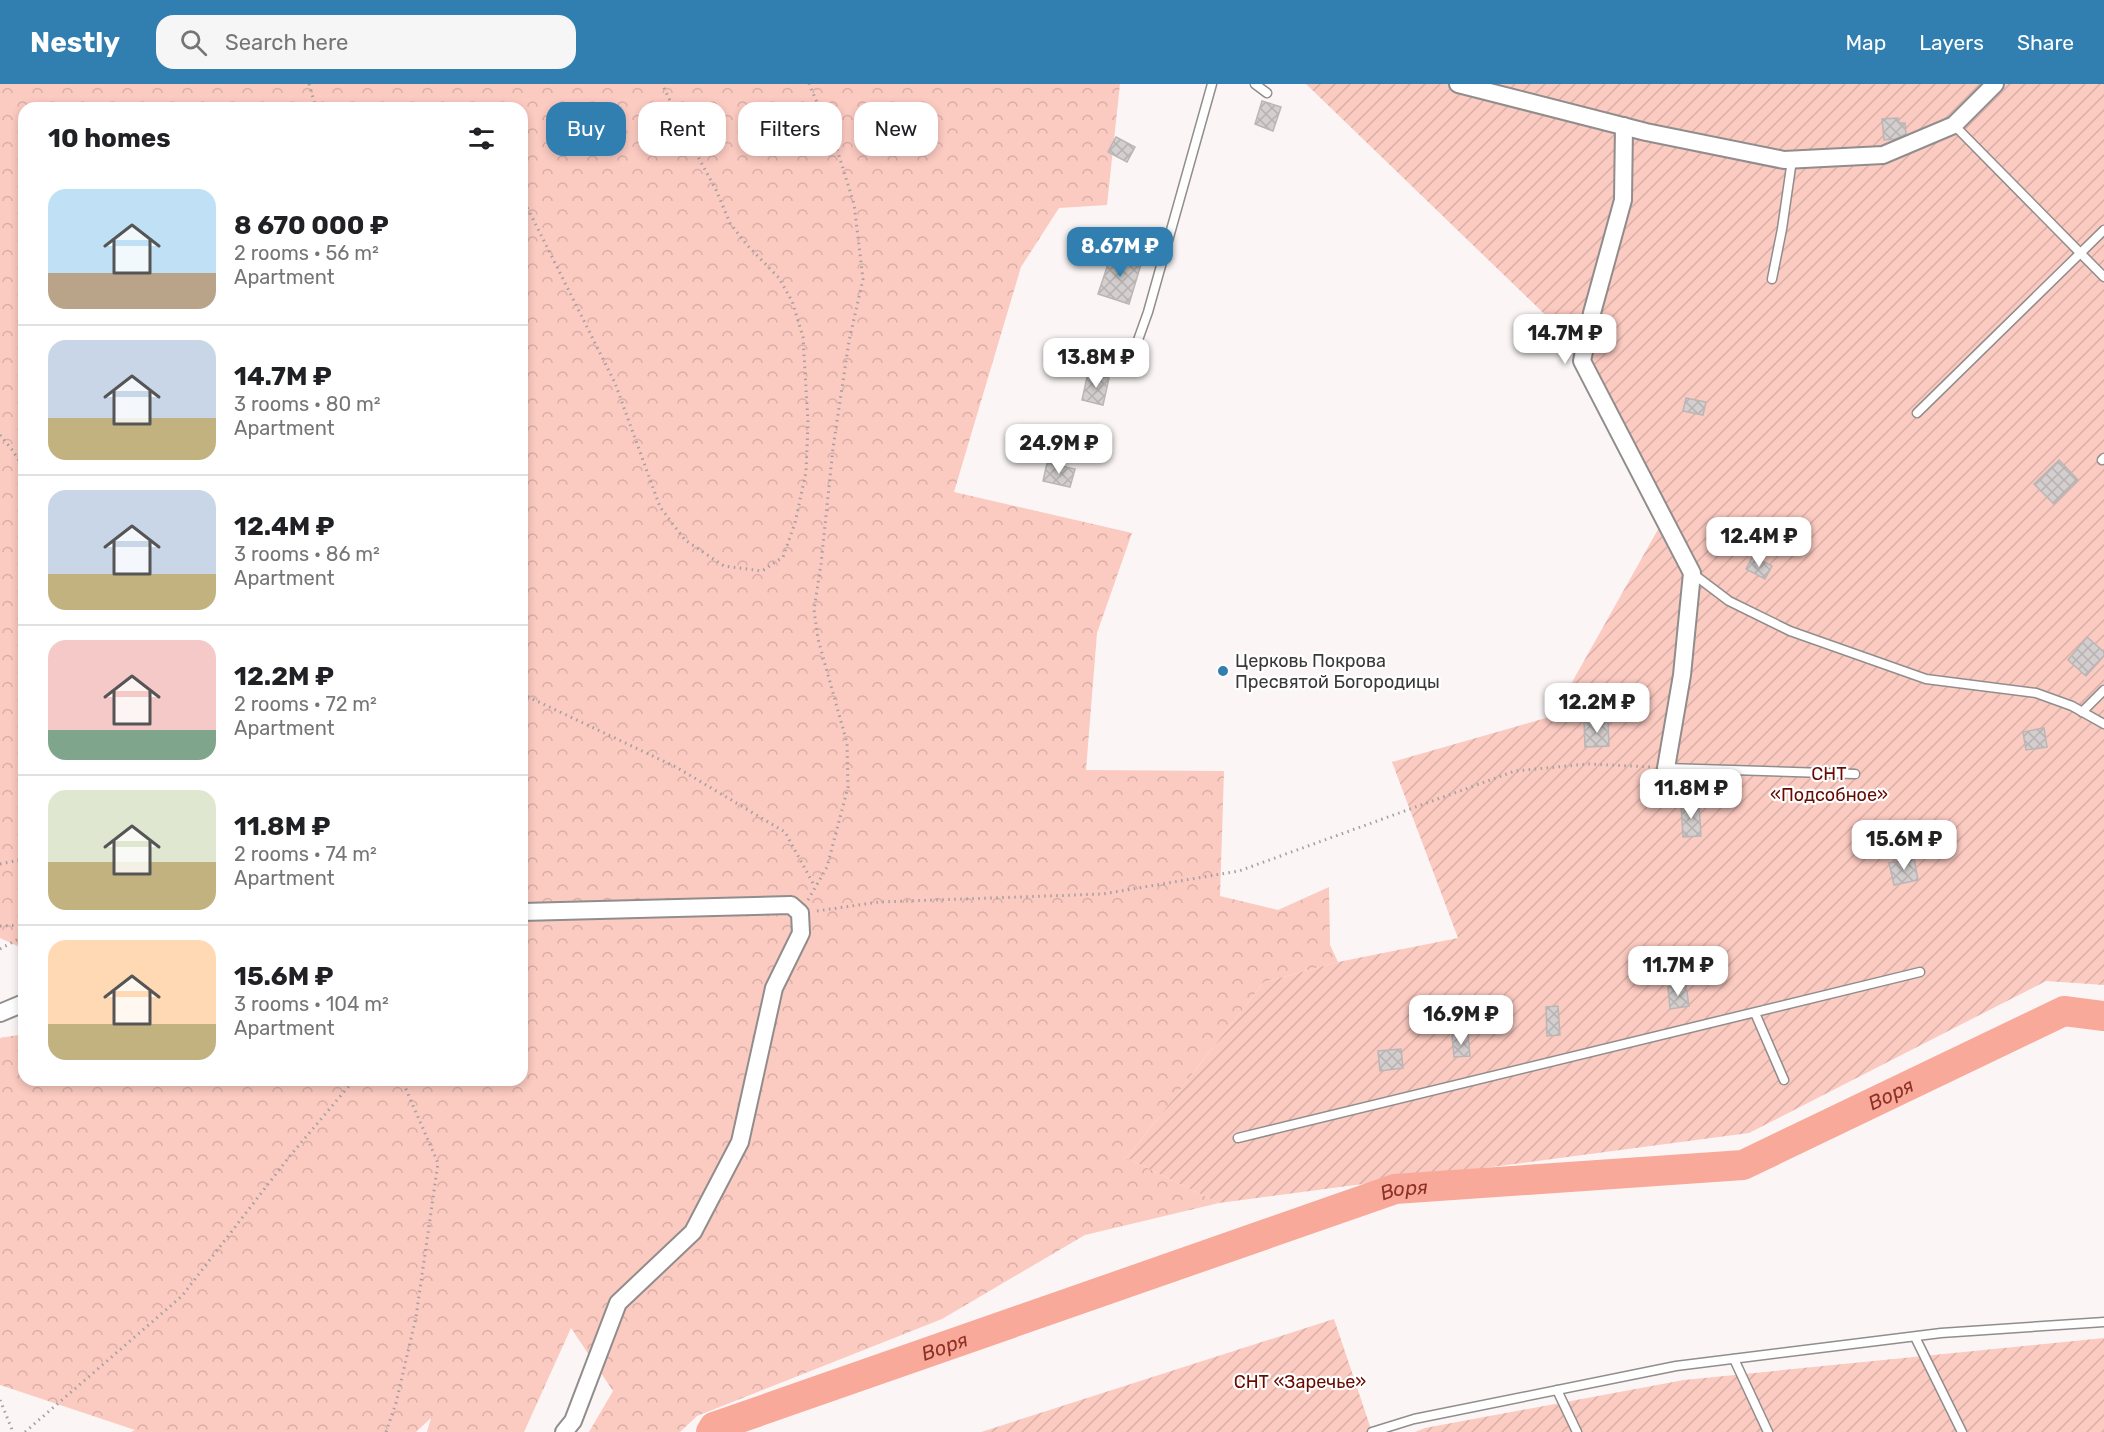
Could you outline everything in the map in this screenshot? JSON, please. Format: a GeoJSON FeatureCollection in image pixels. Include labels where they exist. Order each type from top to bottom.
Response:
{"type":"FeatureCollection","features":[{"type":"Feature","properties":{"kind":"street"},"geometry":{"type":"LineString","coordinates":[[1458,84],[1624,126],[1784,160],[1883,155],[1954,125],[1995,84]]}},
{"type":"Feature","properties":{"kind":"street"},"geometry":{"type":"LineString","coordinates":[[1624,126],[1623,200],[1592,313],[1582,361],[1692,573],[1682,675],[1666,768]]}},
{"type":"Feature","properties":{"kind":"street"},"geometry":{"type":"LineString","coordinates":[[528,912],[791,906],[800,913],[801,933],[774,988],[740,1142],[693,1232],[618,1303],[573,1421],[564,1432]]}},
{"type":"Feature","properties":{"kind":"street"},"geometry":{"type":"LineString","coordinates":[[0,1013],[18,1006]]}},
{"type":"Feature","properties":{"kind":"lane"},"geometry":{"type":"LineString","coordinates":[[1128,368],[1148,312],[1212,84]]}},
{"type":"Feature","properties":{"kind":"lane"},"geometry":{"type":"LineString","coordinates":[[1255,84],[1267,93]]}},
{"type":"Feature","properties":{"kind":"lane"},"geometry":{"type":"LineString","coordinates":[[1954,125],[2104,277]]}},
{"type":"Feature","properties":{"kind":"lane"},"geometry":{"type":"LineString","coordinates":[[1772,279],[1792,160]]}},
{"type":"Feature","properties":{"kind":"lane"},"geometry":{"type":"LineString","coordinates":[[1917,413],[2104,230]]}},
{"type":"Feature","properties":{"kind":"lane"},"geometry":{"type":"LineString","coordinates":[[1692,573],[1729,601],[1790,631],[1926,679],[2036,693],[2104,724]]}},
{"type":"Feature","properties":{"kind":"lane"},"geometry":{"type":"LineString","coordinates":[[2082,712],[2104,690]]}},
{"type":"Feature","properties":{"kind":"lane"},"geometry":{"type":"LineString","coordinates":[[1666,768],[1855,774]]}},
{"type":"Feature","properties":{"kind":"lane"},"geometry":{"type":"LineString","coordinates":[[1238,1138],[1920,972]]}},
{"type":"Feature","properties":{"kind":"lane"},"geometry":{"type":"LineString","coordinates":[[1755,1013],[1784,1080]]}},
{"type":"Feature","properties":{"kind":"lane"},"geometry":{"type":"LineString","coordinates":[[1372,1432],[1387,1430],[1414,1419],[1676,1366],[1915,1336],[2104,1323]]}},
{"type":"Feature","properties":{"kind":"lane"},"geometry":{"type":"LineString","coordinates":[[1915,1336],[1962,1432]]}},
{"type":"Feature","properties":{"kind":"lane"},"geometry":{"type":"LineString","coordinates":[[1734,1359],[1768,1432]]}},
{"type":"Feature","properties":{"kind":"lane"},"geometry":{"type":"LineString","coordinates":[[1557,1390],[1577,1432]]}},
{"type":"Feature","properties":{"kind":"path"},"geometry":{"type":"LineString","coordinates":[[309,84],[314,102]]}},
{"type":"Feature","properties":{"kind":"path"},"geometry":{"type":"LineString","coordinates":[[528,209],[615,383],[660,507],[685,540],[724,566],[762,571],[783,557],[795,523],[806,472],[808,423],[803,337],[792,301],[779,278],[747,245],[730,223],[716,189],[662,84]]}},
{"type":"Feature","properties":{"kind":"path"},"geometry":{"type":"LineString","coordinates":[[800,913],[827,867],[848,787],[848,743],[818,639],[814,609],[833,448],[849,341],[863,279],[854,204],[836,146],[809,84]]}},
{"type":"Feature","properties":{"kind":"path"},"geometry":{"type":"LineString","coordinates":[[0,435],[18,459]]}},
{"type":"Feature","properties":{"kind":"path"},"geometry":{"type":"LineString","coordinates":[[528,697],[676,767],[785,832],[815,887]]}},
{"type":"Feature","properties":{"kind":"path"},"geometry":{"type":"LineString","coordinates":[[800,913],[879,902],[1103,894],[1227,873],[1258,864],[1515,771],[1588,764],[1666,768]]}},
{"type":"Feature","properties":{"kind":"path"},"geometry":{"type":"LineString","coordinates":[[0,864],[18,860]]}},
{"type":"Feature","properties":{"kind":"path"},"geometry":{"type":"LineString","coordinates":[[0,926],[18,925]]}},
{"type":"Feature","properties":{"kind":"path"},"geometry":{"type":"LineString","coordinates":[[0,949],[18,939]]}},
{"type":"Feature","properties":{"kind":"path"},"geometry":{"type":"LineString","coordinates":[[25,1432],[182,1296],[289,1157],[349,1086]]}},
{"type":"Feature","properties":{"kind":"path"},"geometry":{"type":"LineString","coordinates":[[386,1432],[396,1403],[416,1317],[438,1163],[405,1086]]}},
{"type":"Feature","properties":{"kind":"path"},"geometry":{"type":"LineString","coordinates":[[0,1400],[13,1432]]}},
{"type":"Feature","properties":{"kind":"green space"},"geometry":{"type":"Polygon","coordinates":[[[0,84],[1120,84],[1107,205],[1059,208],[1021,267],[954,492],[1132,533],[1097,633],[1086,770],[1224,771],[1220,896],[1278,910],[1329,887],[1330,945],[1338,962],[1264,982],[1127,1158],[1219,1203],[1085,1235],[942,1319],[697,1416],[680,1432],[589,1432],[613,1391],[571,1328],[524,1432],[427,1432],[431,1418],[416,1432],[131,1432],[135,1430],[0,1385],[0,1038],[18,1035],[18,1086],[528,1086],[528,102],[18,102],[18,946],[0,938],[0,84]]]}},
{"type":"Feature","properties":{"kind":"green space","name":"СНТ «Подсобное»"},"geometry":{"type":"Polygon","coordinates":[[[1306,84],[2104,84],[2104,985],[2046,981],[1749,1133],[1219,1203],[1127,1158],[1264,982],[1338,962],[1458,938],[1392,762],[1553,716],[1661,524],[1591,359],[1306,84]]]}},
{"type":"Feature","properties":{"kind":"green space","name":"СНТ «Заречье»"},"geometry":{"type":"Polygon","coordinates":[[[1334,1319],[1372,1432],[981,1432],[1334,1319]]]}},
{"type":"Feature","properties":{"kind":"green space"},"geometry":{"type":"Polygon","coordinates":[[[2104,1338],[2104,1432],[1415,1432],[1425,1428],[1684,1380],[2104,1338]]]}},
{"type":"Feature","properties":{"kind":"building"},"geometry":{"type":"Polygon","coordinates":[[[1262,101],[1281,107],[1273,131],[1255,124],[1262,101]]]}},
{"type":"Feature","properties":{"kind":"building"},"geometry":{"type":"Polygon","coordinates":[[[1898,118],[1899,123],[1905,123],[1906,134],[1895,139],[1884,140],[1882,119],[1898,118]]]}},
{"type":"Feature","properties":{"kind":"building"},"geometry":{"type":"Polygon","coordinates":[[[1116,137],[1135,147],[1127,162],[1108,152],[1116,137]]]}},
{"type":"Feature","properties":{"kind":"building"},"geometry":{"type":"Polygon","coordinates":[[[1112,252],[1142,261],[1129,304],[1098,294],[1112,252]]]}},
{"type":"Feature","properties":{"kind":"building"},"geometry":{"type":"Polygon","coordinates":[[[1088,373],[1109,378],[1103,405],[1082,400],[1088,373]]]}},
{"type":"Feature","properties":{"kind":"building"},"geometry":{"type":"Polygon","coordinates":[[[1686,398],[1706,402],[1703,415],[1683,411],[1686,398]]]}},
{"type":"Feature","properties":{"kind":"building"},"geometry":{"type":"Polygon","coordinates":[[[2059,460],[2078,480],[2054,504],[2034,484],[2059,460]]]}},
{"type":"Feature","properties":{"kind":"building"},"geometry":{"type":"Polygon","coordinates":[[[1047,463],[1075,469],[1070,487],[1043,481],[1047,463]]]}},
{"type":"Feature","properties":{"kind":"building"},"geometry":{"type":"Polygon","coordinates":[[[1753,556],[1772,566],[1765,579],[1746,569],[1753,556]]]}},
{"type":"Feature","properties":{"kind":"building"},"geometry":{"type":"Polygon","coordinates":[[[2087,637],[2104,652],[2104,656],[2086,676],[2068,660],[2087,637]]]}},
{"type":"Feature","properties":{"kind":"building"},"geometry":{"type":"Polygon","coordinates":[[[1608,720],[1609,746],[1585,747],[1584,721],[1608,720]]]}},
{"type":"Feature","properties":{"kind":"building"},"geometry":{"type":"Polygon","coordinates":[[[2044,728],[2047,747],[2026,750],[2023,732],[2044,728]]]}},
{"type":"Feature","properties":{"kind":"building"},"geometry":{"type":"Polygon","coordinates":[[[1699,804],[1701,836],[1683,837],[1681,805],[1699,804]]]}},
{"type":"Feature","properties":{"kind":"building"},"geometry":{"type":"Polygon","coordinates":[[[1914,858],[1918,880],[1894,885],[1889,863],[1914,858]]]}},
{"type":"Feature","properties":{"kind":"building"},"geometry":{"type":"Polygon","coordinates":[[[1686,985],[1689,1006],[1670,1009],[1668,987],[1686,985]]]}},
{"type":"Feature","properties":{"kind":"building"},"geometry":{"type":"Polygon","coordinates":[[[1558,1006],[1560,1035],[1547,1036],[1546,1007],[1558,1006]]]}},
{"type":"Feature","properties":{"kind":"building"},"geometry":{"type":"Polygon","coordinates":[[[1468,1034],[1470,1056],[1454,1057],[1452,1035],[1468,1034]]]}},
{"type":"Feature","properties":{"kind":"building"},"geometry":{"type":"Polygon","coordinates":[[[1401,1049],[1403,1068],[1380,1071],[1378,1051],[1401,1049]]]}},
{"type":"Feature","properties":{"kind":"waterway","name":"Воря"},"geometry":{"type":"LineString","coordinates":[[711,1432],[714,1427],[1395,1189],[1743,1165],[2064,1011],[2104,1016]]}},
{"type":"Feature","properties":{"kind":"place","name":"Церковь Покрова Пресвятой Богородицы"},"geometry":{"type":"Point","coordinates":[1223,671]}}]}
